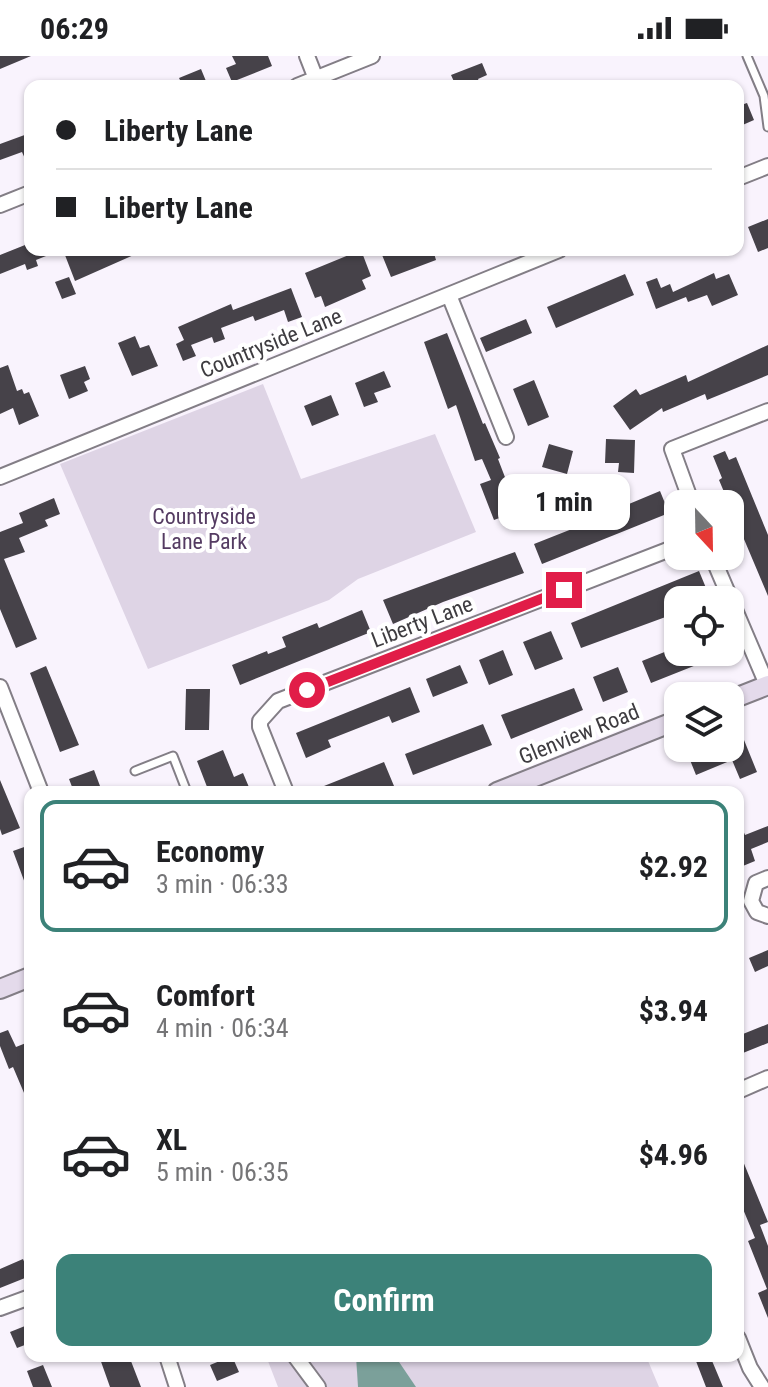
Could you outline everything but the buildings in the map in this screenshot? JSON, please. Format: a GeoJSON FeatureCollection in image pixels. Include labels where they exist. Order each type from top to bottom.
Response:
{"type":"FeatureCollection","features":[{"type":"Feature","properties":{"kind":"main road"},"geometry":{"type":"LineString","coordinates":[[744,695],[768,686]]}},
{"type":"Feature","properties":{"kind":"main road","name":"Glenview Road"},"geometry":{"type":"LineString","coordinates":[[512,786],[664,726]]}},
{"type":"Feature","properties":{"kind":"main road"},"geometry":{"type":"LineString","coordinates":[[0,989],[24,979]]}},
{"type":"Feature","properties":{"kind":"street"},"geometry":{"type":"LineString","coordinates":[[307,56],[316,79],[372,56]]}},
{"type":"Feature","properties":{"kind":"street"},"geometry":{"type":"LineString","coordinates":[[744,176],[768,166]]}},
{"type":"Feature","properties":{"kind":"street"},"geometry":{"type":"LineString","coordinates":[[0,205],[24,195]]}},
{"type":"Feature","properties":{"kind":"street","name":"Countryside Lane"},"geometry":{"type":"LineString","coordinates":[[0,477],[544,256]]}},
{"type":"Feature","properties":{"kind":"street"},"geometry":{"type":"LineString","coordinates":[[449,295],[506,437]]}},
{"type":"Feature","properties":{"kind":"street"},"geometry":{"type":"LineString","coordinates":[[687,490],[672,449],[768,411]]}},
{"type":"Feature","properties":{"kind":"street","name":"Liberty Lane"},"geometry":{"type":"LineString","coordinates":[[284,786],[260,727],[260,721],[278,701],[664,551]]}},
{"type":"Feature","properties":{"kind":"street"},"geometry":{"type":"LineString","coordinates":[[718,570],[768,686]]}},
{"type":"Feature","properties":{"kind":"street"},"geometry":{"type":"LineString","coordinates":[[0,687],[4,710],[38,786]]}},
{"type":"Feature","properties":{"kind":"street"},"geometry":{"type":"LineString","coordinates":[[768,878],[756,883],[751,895],[757,912],[768,916]]}},
{"type":"Feature","properties":{"kind":"street"},"geometry":{"type":"LineString","coordinates":[[744,1088],[768,1078]]}},
{"type":"Feature","properties":{"kind":"street"},"geometry":{"type":"LineString","coordinates":[[0,1308],[24,1299]]}},
{"type":"Feature","properties":{"kind":"street"},"geometry":{"type":"LineString","coordinates":[[744,1353],[762,1387]]}},
{"type":"Feature","properties":{"kind":"street"},"geometry":{"type":"LineString","coordinates":[[169,1362],[177,1387]]}},
{"type":"Feature","properties":{"kind":"street"},"geometry":{"type":"LineString","coordinates":[[299,1362],[318,1387]]}},
{"type":"Feature","properties":{"kind":"lane"},"geometry":{"type":"LineString","coordinates":[[747,56],[764,96],[768,127]]}},
{"type":"Feature","properties":{"kind":"lane"},"geometry":{"type":"LineString","coordinates":[[135,771],[173,756],[185,786]]}},
{"type":"Feature","properties":{"kind":"green space","name":"Countryside Lane Park"},"geometry":{"type":"Polygon","coordinates":[[[263,384],[301,479],[435,434],[476,532],[358,579],[329,600],[148,669],[60,464],[263,384]]]}},
{"type":"Feature","properties":{"kind":"green space"},"geometry":{"type":"Polygon","coordinates":[[[268,1362],[649,1362],[659,1387],[278,1387],[268,1362]]]}},
{"type":"Feature","properties":{"kind":"shaded area"},"geometry":{"type":"Polygon","coordinates":[[[356,1362],[399,1362],[416,1387],[358,1387],[356,1362]]]}},
{"type":"Feature","properties":{"kind":"route"},"geometry":{"type":"LineString","coordinates":[[307,690],[564,590]]}}]}
